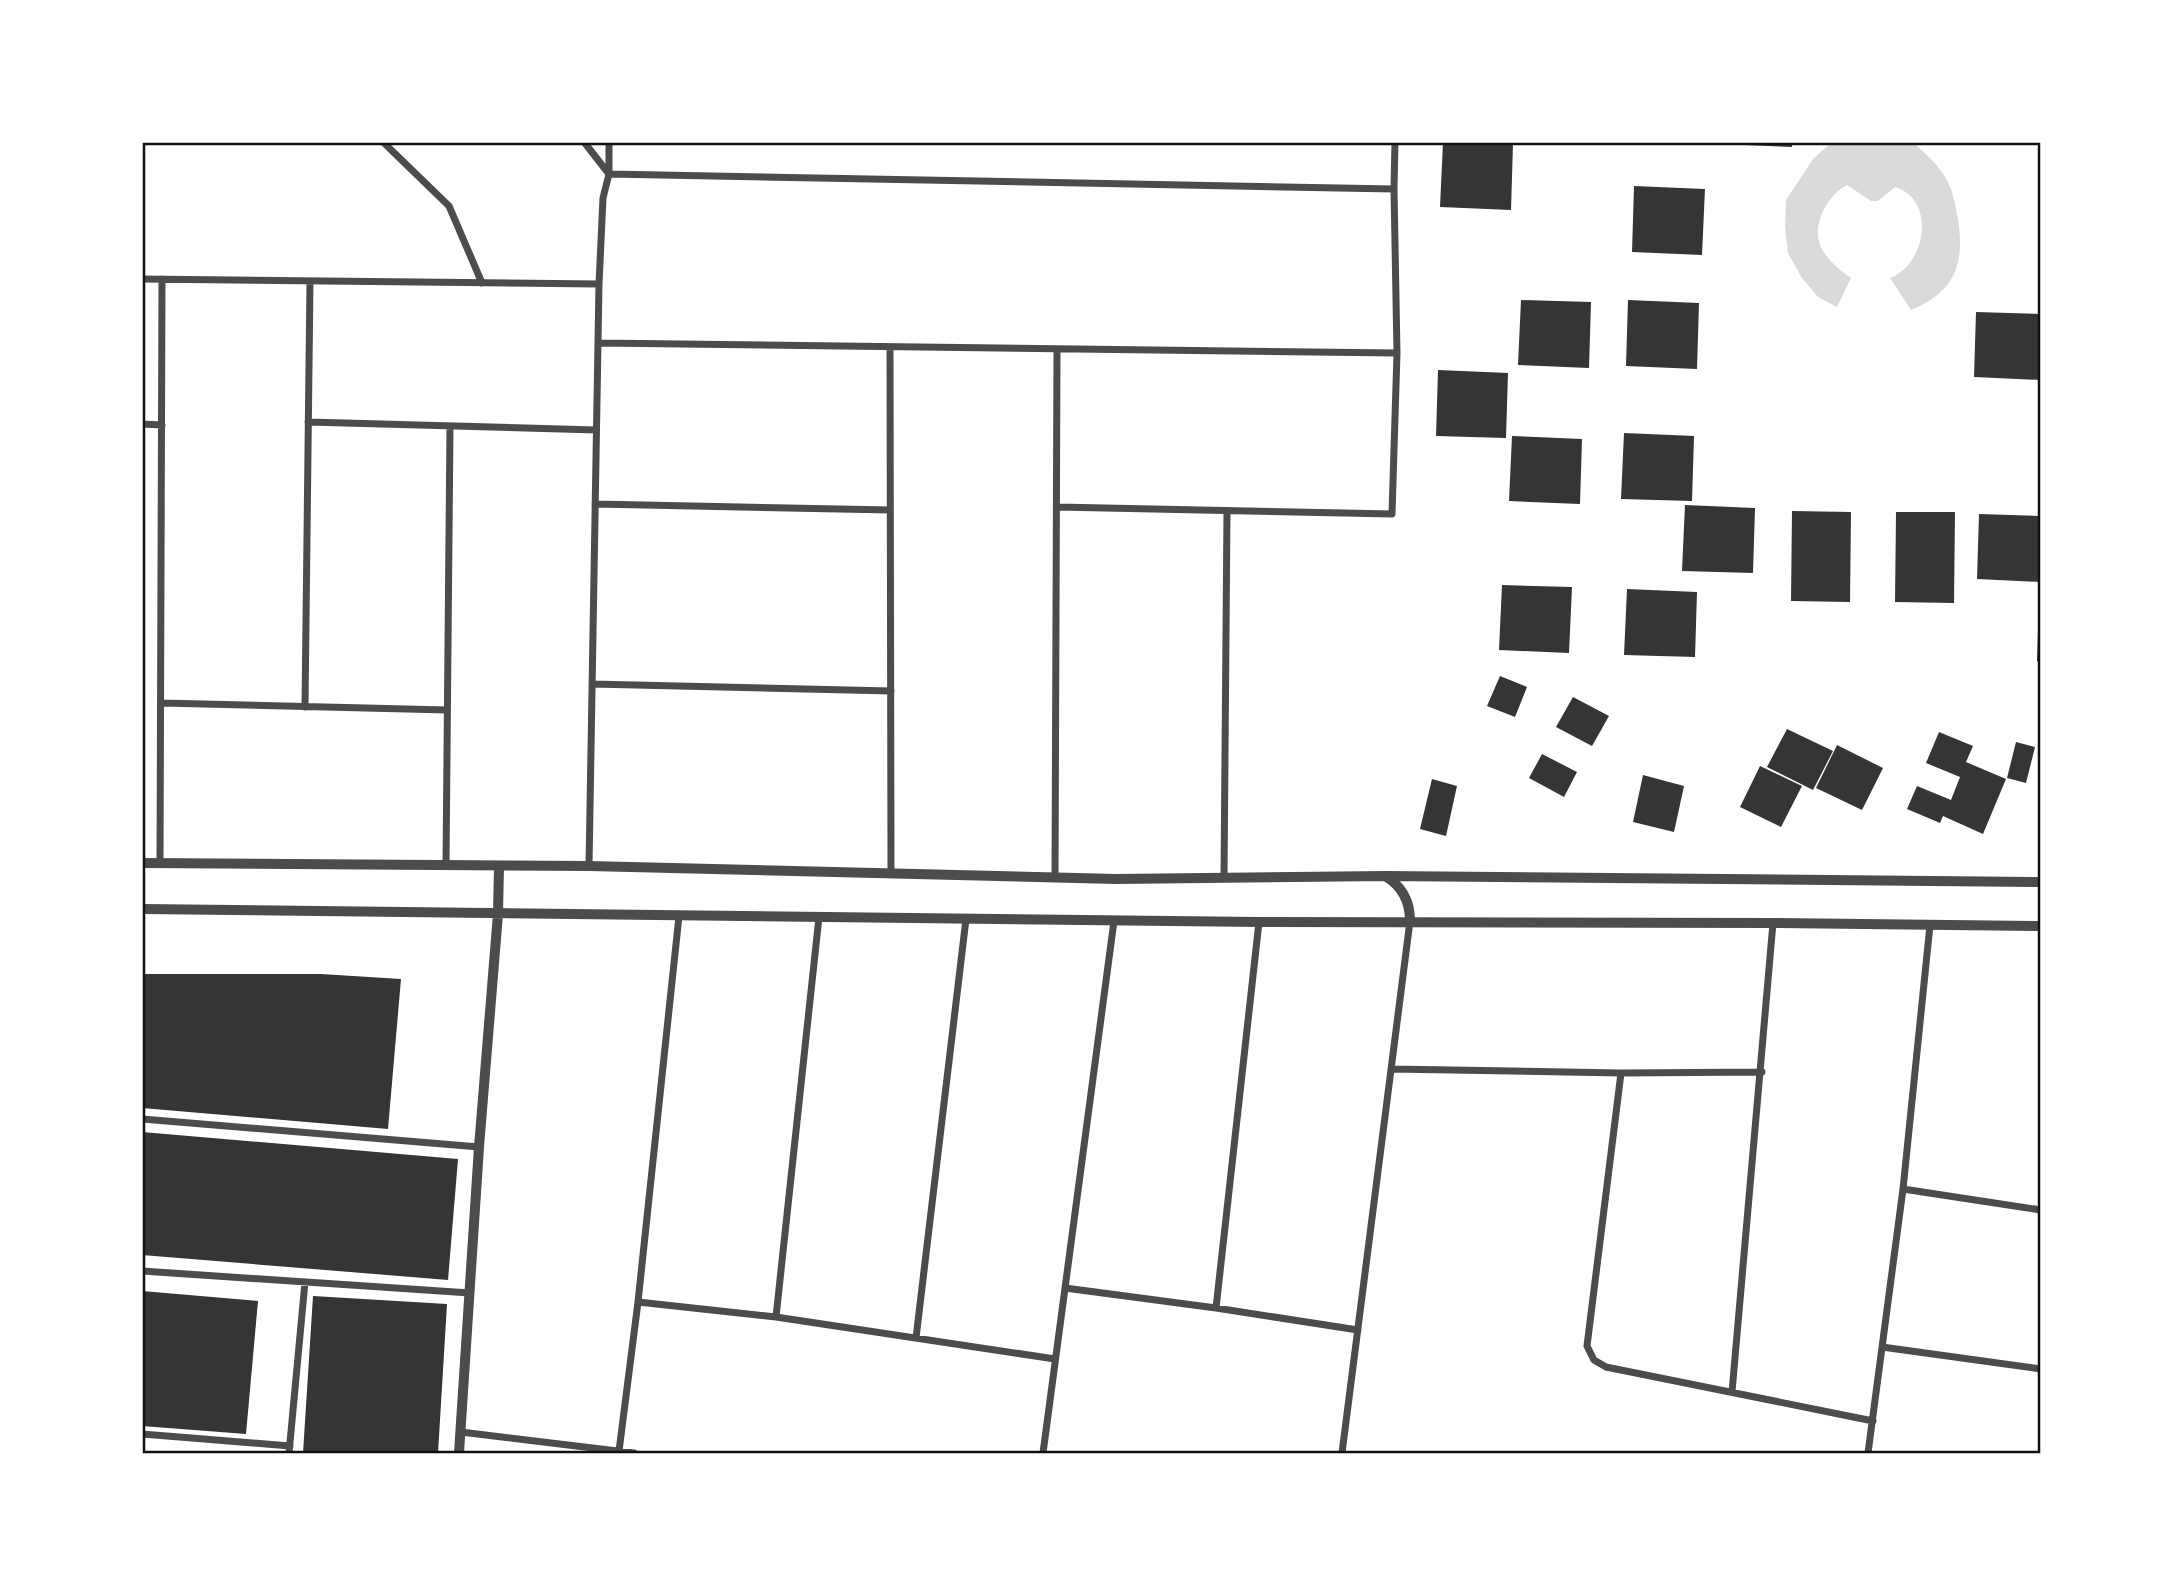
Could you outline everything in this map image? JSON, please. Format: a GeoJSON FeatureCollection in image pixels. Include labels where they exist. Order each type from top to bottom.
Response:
{"type":"FeatureCollection","features":[{"type":"Feature","properties":{"kind":"street"},"geometry":{"type":"LineString","coordinates":[[383,142],[449,206],[482,283]]}},
{"type":"Feature","properties":{"kind":"street"},"geometry":{"type":"LineString","coordinates":[[584,142],[609,174]]}},
{"type":"Feature","properties":{"kind":"street"},"geometry":{"type":"LineString","coordinates":[[590,866],[599,285],[603,198],[609,174],[609,142]]}},
{"type":"Feature","properties":{"kind":"street"},"geometry":{"type":"LineString","coordinates":[[1057,507],[1392,514],[1397,354],[1395,142]]}},
{"type":"Feature","properties":{"kind":"street"},"geometry":{"type":"LineString","coordinates":[[609,174],[1394,189]]}},
{"type":"Feature","properties":{"kind":"street"},"geometry":{"type":"LineString","coordinates":[[142,279],[599,285]]}},
{"type":"Feature","properties":{"kind":"street"},"geometry":{"type":"LineString","coordinates":[[160,863],[162,279]]}},
{"type":"Feature","properties":{"kind":"street"},"geometry":{"type":"LineString","coordinates":[[305,706],[310,281]]}},
{"type":"Feature","properties":{"kind":"street"},"geometry":{"type":"LineString","coordinates":[[598,343],[1397,354]]}},
{"type":"Feature","properties":{"kind":"street"},"geometry":{"type":"LineString","coordinates":[[890,347],[891,874]]}},
{"type":"Feature","properties":{"kind":"street"},"geometry":{"type":"LineString","coordinates":[[1055,878],[1057,349]]}},
{"type":"Feature","properties":{"kind":"street"},"geometry":{"type":"LineString","coordinates":[[308,422],[596,430]]}},
{"type":"Feature","properties":{"kind":"street"},"geometry":{"type":"LineString","coordinates":[[142,424],[162,425]]}},
{"type":"Feature","properties":{"kind":"street"},"geometry":{"type":"LineString","coordinates":[[446,865],[450,426]]}},
{"type":"Feature","properties":{"kind":"street"},"geometry":{"type":"LineString","coordinates":[[595,504],[890,510]]}},
{"type":"Feature","properties":{"kind":"street"},"geometry":{"type":"LineString","coordinates":[[1224,878],[1227,511]]}},
{"type":"Feature","properties":{"kind":"street"},"geometry":{"type":"LineString","coordinates":[[592,684],[891,691]]}},
{"type":"Feature","properties":{"kind":"street"},"geometry":{"type":"LineString","coordinates":[[160,703],[447,710]]}},
{"type":"Feature","properties":{"kind":"street"},"geometry":{"type":"LineString","coordinates":[[142,863],[590,866],[1055,878],[1385,876],[2041,882]]}},
{"type":"Feature","properties":{"kind":"street"},"geometry":{"type":"LineString","coordinates":[[459,1453],[479,1147],[498,914],[499,866]]}},
{"type":"Feature","properties":{"kind":"street"},"geometry":{"type":"LineString","coordinates":[[1342,1453],[1410,921],[1404,895],[1393,881],[1385,876]]}},
{"type":"Feature","properties":{"kind":"street"},"geometry":{"type":"LineString","coordinates":[[142,909],[1114,921],[2041,926]]}},
{"type":"Feature","properties":{"kind":"street"},"geometry":{"type":"LineString","coordinates":[[619,1451],[638,1302],[679,916]]}},
{"type":"Feature","properties":{"kind":"street"},"geometry":{"type":"LineString","coordinates":[[776,1317],[819,918]]}},
{"type":"Feature","properties":{"kind":"street"},"geometry":{"type":"LineString","coordinates":[[916,1338],[966,919]]}},
{"type":"Feature","properties":{"kind":"street"},"geometry":{"type":"LineString","coordinates":[[1043,1453],[1114,921]]}},
{"type":"Feature","properties":{"kind":"street"},"geometry":{"type":"LineString","coordinates":[[1216,1308],[1259,922]]}},
{"type":"Feature","properties":{"kind":"street"},"geometry":{"type":"LineString","coordinates":[[1732,1392],[1773,923]]}},
{"type":"Feature","properties":{"kind":"street"},"geometry":{"type":"LineString","coordinates":[[1868,1453],[1903,1189],[1930,925]]}},
{"type":"Feature","properties":{"kind":"street"},"geometry":{"type":"LineString","coordinates":[[1392,1069],[1621,1073],[1762,1072]]}},
{"type":"Feature","properties":{"kind":"street"},"geometry":{"type":"LineString","coordinates":[[1621,1073],[1587,1346],[1594,1360],[1606,1367],[1873,1421]]}},
{"type":"Feature","properties":{"kind":"street"},"geometry":{"type":"LineString","coordinates":[[142,1119],[479,1147]]}},
{"type":"Feature","properties":{"kind":"street"},"geometry":{"type":"LineString","coordinates":[[1903,1189],[2041,1207]]}},
{"type":"Feature","properties":{"kind":"street"},"geometry":{"type":"LineString","coordinates":[[142,1271],[470,1293]]}},
{"type":"Feature","properties":{"kind":"street"},"geometry":{"type":"LineString","coordinates":[[142,1434],[290,1450],[305,1282]]}},
{"type":"Feature","properties":{"kind":"street"},"geometry":{"type":"LineString","coordinates":[[1065,1288],[1358,1330]]}},
{"type":"Feature","properties":{"kind":"street"},"geometry":{"type":"LineString","coordinates":[[638,1302],[776,1317],[1055,1359]]}},
{"type":"Feature","properties":{"kind":"street"},"geometry":{"type":"LineString","coordinates":[[1882,1347],[2041,1369]]}},
{"type":"Feature","properties":{"kind":"street"},"geometry":{"type":"LineString","coordinates":[[461,1432],[634,1453]]}},
{"type":"Feature","properties":{"kind":"shaded area"},"geometry":{"type":"Polygon","coordinates":[[[1832,142],[1912,142],[1934,163],[1948,182],[1960,235],[1958,263],[1947,285],[1926,303],[1911,310],[1890,278],[1903,271],[1912,260],[1922,232],[1917,204],[1908,194],[1895,187],[1878,201],[1871,201],[1847,185],[1826,205],[1819,223],[1819,242],[1829,259],[1851,278],[1837,307],[1818,297],[1802,278],[1788,253],[1786,200],[1813,159],[1832,142]]]}},
{"type":"Feature","properties":{"kind":"building"},"geometry":{"type":"Polygon","coordinates":[[[1443,142],[1513,144],[1511,210],[1440,207],[1443,142]]]}},
{"type":"Feature","properties":{"kind":"building"},"geometry":{"type":"Polygon","coordinates":[[[1792,142],[1792,147],[1721,144],[1792,142]]]}},
{"type":"Feature","properties":{"kind":"building"},"geometry":{"type":"Polygon","coordinates":[[[1634,186],[1705,189],[1702,255],[1632,252],[1634,186]]]}},
{"type":"Feature","properties":{"kind":"building"},"geometry":{"type":"Polygon","coordinates":[[[1521,300],[1591,302],[1589,368],[1518,365],[1521,300]]]}},
{"type":"Feature","properties":{"kind":"building"},"geometry":{"type":"Polygon","coordinates":[[[1628,300],[1699,303],[1697,369],[1626,366],[1628,300]]]}},
{"type":"Feature","properties":{"kind":"building"},"geometry":{"type":"Polygon","coordinates":[[[1976,312],[2041,314],[2041,380],[1974,377],[1976,312]]]}},
{"type":"Feature","properties":{"kind":"building"},"geometry":{"type":"Polygon","coordinates":[[[1438,370],[1508,373],[1506,438],[1436,436],[1438,370]]]}},
{"type":"Feature","properties":{"kind":"building"},"geometry":{"type":"Polygon","coordinates":[[[1624,433],[1694,436],[1692,501],[1621,499],[1624,433]]]}},
{"type":"Feature","properties":{"kind":"building"},"geometry":{"type":"Polygon","coordinates":[[[1512,436],[1582,439],[1580,504],[1509,501],[1512,436]]]}},
{"type":"Feature","properties":{"kind":"building"},"geometry":{"type":"Polygon","coordinates":[[[1685,505],[1755,508],[1753,573],[1682,571],[1685,505]]]}},
{"type":"Feature","properties":{"kind":"building"},"geometry":{"type":"Polygon","coordinates":[[[1792,511],[1851,512],[1850,602],[1791,601],[1792,511]]]}},
{"type":"Feature","properties":{"kind":"building"},"geometry":{"type":"Polygon","coordinates":[[[1896,512],[1955,512],[1954,603],[1895,602],[1896,512]]]}},
{"type":"Feature","properties":{"kind":"building"},"geometry":{"type":"Polygon","coordinates":[[[1979,514],[2041,516],[2041,582],[1977,579],[1979,514]]]}},
{"type":"Feature","properties":{"kind":"building"},"geometry":{"type":"Polygon","coordinates":[[[1502,585],[1572,587],[1569,653],[1499,650],[1502,585]]]}},
{"type":"Feature","properties":{"kind":"building"},"geometry":{"type":"Polygon","coordinates":[[[1627,589],[1697,592],[1695,657],[1624,655],[1627,589]]]}},
{"type":"Feature","properties":{"kind":"building"},"geometry":{"type":"Polygon","coordinates":[[[2041,605],[2041,662],[2037,661],[2041,605]]]}},
{"type":"Feature","properties":{"kind":"building"},"geometry":{"type":"Polygon","coordinates":[[[1500,676],[1527,687],[1515,717],[1487,706],[1500,676]]]}},
{"type":"Feature","properties":{"kind":"building"},"geometry":{"type":"Polygon","coordinates":[[[1573,697],[1609,716],[1592,746],[1556,727],[1573,697]]]}},
{"type":"Feature","properties":{"kind":"building"},"geometry":{"type":"Polygon","coordinates":[[[1787,729],[1833,751],[1813,790],[1767,767],[1787,729]]]}},
{"type":"Feature","properties":{"kind":"building"},"geometry":{"type":"Polygon","coordinates":[[[1939,732],[1973,746],[1966,762],[2006,779],[1983,834],[1943,816],[1940,823],[1907,809],[1917,786],[1951,800],[1960,777],[1926,763],[1939,732]]]}},
{"type":"Feature","properties":{"kind":"building"},"geometry":{"type":"Polygon","coordinates":[[[2016,742],[2035,747],[2026,783],[2007,778],[2016,742]]]}},
{"type":"Feature","properties":{"kind":"building"},"geometry":{"type":"Polygon","coordinates":[[[1837,745],[1883,768],[1862,810],[1816,788],[1837,745]]]}},
{"type":"Feature","properties":{"kind":"building"},"geometry":{"type":"Polygon","coordinates":[[[1542,754],[1577,772],[1564,797],[1529,778],[1542,754]]]}},
{"type":"Feature","properties":{"kind":"building"},"geometry":{"type":"Polygon","coordinates":[[[1760,766],[1802,786],[1781,827],[1740,807],[1760,766]]]}},
{"type":"Feature","properties":{"kind":"building"},"geometry":{"type":"Polygon","coordinates":[[[1643,775],[1684,786],[1674,832],[1633,822],[1643,775]]]}},
{"type":"Feature","properties":{"kind":"building"},"geometry":{"type":"Polygon","coordinates":[[[1432,779],[1457,786],[1446,836],[1420,829],[1432,779]]]}},
{"type":"Feature","properties":{"kind":"building"},"geometry":{"type":"Polygon","coordinates":[[[142,974],[321,974],[401,979],[388,1129],[142,1108],[142,974]]]}},
{"type":"Feature","properties":{"kind":"building"},"geometry":{"type":"Polygon","coordinates":[[[142,1132],[458,1159],[448,1280],[142,1255],[142,1132]]]}},
{"type":"Feature","properties":{"kind":"building"},"geometry":{"type":"Polygon","coordinates":[[[142,1291],[258,1301],[246,1434],[142,1426],[142,1291]]]}},
{"type":"Feature","properties":{"kind":"building"},"geometry":{"type":"Polygon","coordinates":[[[313,1296],[447,1304],[438,1453],[303,1453],[313,1296]]]}}]}
